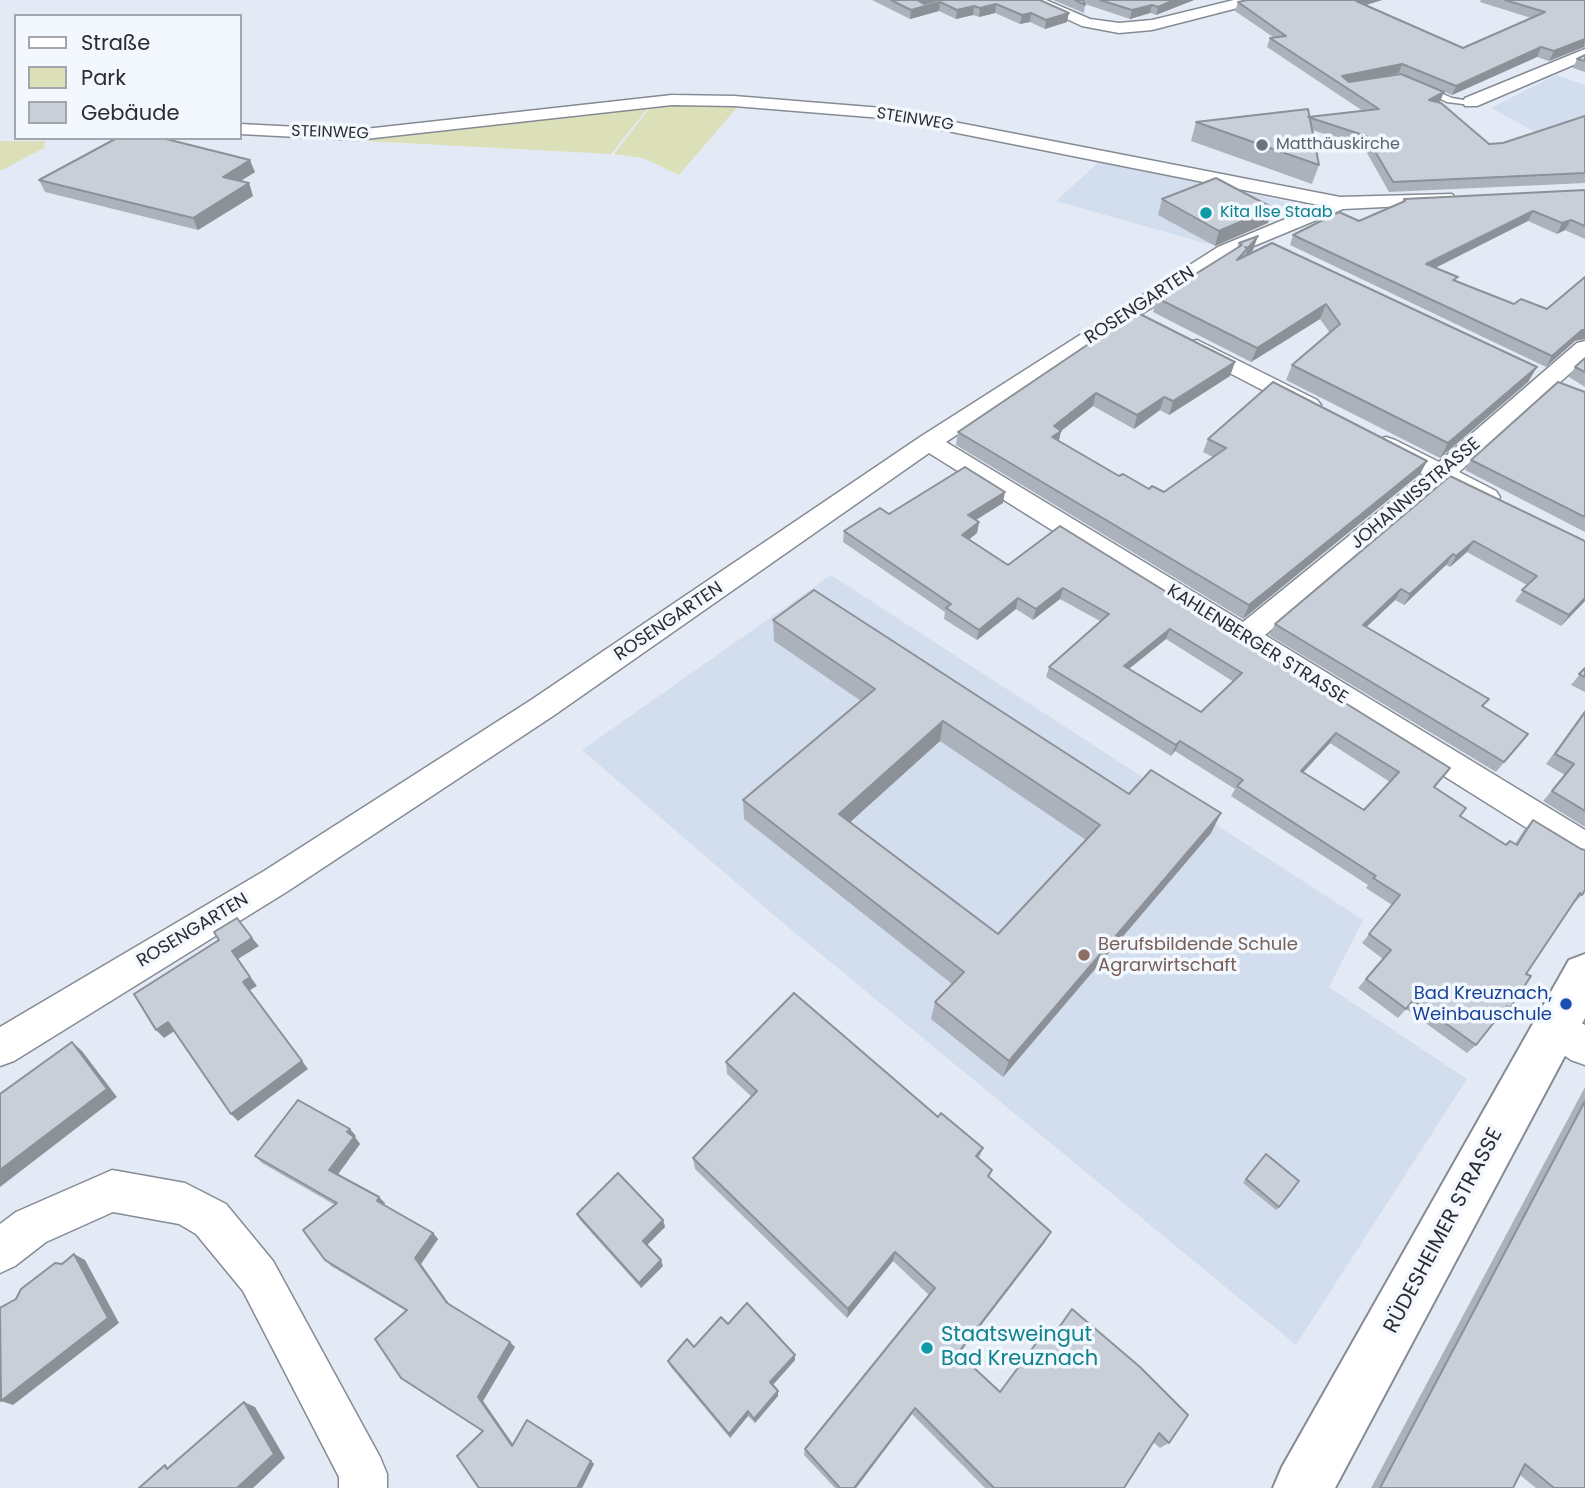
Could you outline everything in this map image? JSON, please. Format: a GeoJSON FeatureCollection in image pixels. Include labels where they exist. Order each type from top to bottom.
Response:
{"type":"FeatureCollection","features":[{"type":"Feature","properties":{"kind":"street"},"geometry":{"type":"LineString","coordinates":[[1033,0],[1087,23],[1119,28],[1152,24],[1252,0]]}},
{"type":"Feature","properties":{"kind":"street"},"geometry":{"type":"LineString","coordinates":[[1471,102],[1585,54]]}},
{"type":"Feature","properties":{"kind":"street","name":"STEINWEG"},"geometry":{"type":"LineString","coordinates":[[242,129],[356,135],[672,100],[748,102],[869,112],[933,122],[1340,203],[1462,198]]}},
{"type":"Feature","properties":{"kind":"street","name":"ROSENGARTEN"},"geometry":{"type":"LineString","coordinates":[[0,1048],[276,881],[507,731],[708,596],[929,442],[1142,318],[1225,251],[1340,203]]}},
{"type":"Feature","properties":{"kind":"street"},"geometry":{"type":"LineString","coordinates":[[1251,238],[1275,250]]}},
{"type":"Feature","properties":{"kind":"street"},"geometry":{"type":"LineString","coordinates":[[1178,337],[1334,418]]}},
{"type":"Feature","properties":{"kind":"street","name":"JOHANNISSTRASSE"},"geometry":{"type":"LineString","coordinates":[[1244,637],[1441,474],[1585,348]]}},
{"type":"Feature","properties":{"kind":"street"},"geometry":{"type":"LineString","coordinates":[[1525,369],[1573,392]]}},
{"type":"Feature","properties":{"kind":"street"},"geometry":{"type":"LineString","coordinates":[[1370,436],[1513,510]]}},
{"type":"Feature","properties":{"kind":"street","name":"KAHLENBERGER STRASSE"},"geometry":{"type":"LineString","coordinates":[[929,442],[1585,847]]}},
{"type":"Feature","properties":{"kind":"street","name":"RÜDESHEIMER STRASSE"},"geometry":{"type":"LineString","coordinates":[[1303,1488],[1570,1037],[1585,974]]}},
{"type":"Feature","properties":{"kind":"street"},"geometry":{"type":"LineString","coordinates":[[0,1251],[31,1227],[112,1191],[185,1204],[211,1219],[258,1276],[363,1475],[363,1488]]}},
{"type":"Feature","properties":{"kind":"lane"},"geometry":{"type":"LineString","coordinates":[[1419,85],[1450,100],[1471,102]]}},
{"type":"Feature","properties":{"kind":"shaded area"},"geometry":{"type":"Polygon","coordinates":[[[1556,75],[1585,85],[1585,159],[1491,108],[1556,75]]]}},
{"type":"Feature","properties":{"kind":"shaded area"},"geometry":{"type":"Polygon","coordinates":[[[1101,160],[1297,204],[1299,209],[1208,244],[1056,201],[1101,160]]]}},
{"type":"Feature","properties":{"kind":"shaded area","name":"Berufsbildende Schule Agrarwirtschaft"},"geometry":{"type":"Polygon","coordinates":[[[831,575],[1363,920],[1329,987],[1467,1079],[1296,1345],[783,923],[582,750],[831,575]]]}},
{"type":"Feature","properties":{"kind":"green space"},"geometry":{"type":"Polygon","coordinates":[[[651,104],[611,154],[366,141],[368,138],[651,104]]]}},
{"type":"Feature","properties":{"kind":"green space"},"geometry":{"type":"Polygon","coordinates":[[[653,104],[740,104],[679,175],[643,158],[614,154],[653,104]]]}},
{"type":"Feature","properties":{"kind":"green space"},"geometry":{"type":"Polygon","coordinates":[[[0,141],[45,141],[44,148],[0,171],[0,141]]]}},
{"type":"Feature","properties":{"kind":"building"},"geometry":{"type":"Polygon","coordinates":[[[891,0],[917,0],[924,4],[938,0],[1040,0],[1069,13],[1046,20],[1031,13],[1022,15],[996,4],[957,10],[940,2],[911,10],[891,0]]]}},
{"type":"Feature","properties":{"kind":"building"},"geometry":{"type":"Polygon","coordinates":[[[1100,0],[1174,0],[1158,7],[1152,5],[1132,10],[1100,0]]]}},
{"type":"Feature","properties":{"kind":"building"},"geometry":{"type":"Polygon","coordinates":[[[1358,0],[1356,1],[1463,48],[1545,12],[1505,0],[1585,0],[1585,39],[1554,51],[1541,47],[1456,86],[1402,64],[1342,76],[1349,82],[1401,74],[1444,92],[1429,100],[1441,103],[1489,144],[1503,143],[1585,116],[1585,173],[1393,182],[1366,136],[1308,117],[1379,109],[1270,38],[1286,36],[1238,2],[1358,0]]]}},
{"type":"Feature","properties":{"kind":"building"},"geometry":{"type":"Polygon","coordinates":[[[1308,109],[1319,165],[1196,122],[1308,109]]]}},
{"type":"Feature","properties":{"kind":"building"},"geometry":{"type":"Polygon","coordinates":[[[113,140],[170,140],[250,160],[223,177],[249,183],[193,218],[39,180],[113,140]]]}},
{"type":"Feature","properties":{"kind":"building"},"geometry":{"type":"Polygon","coordinates":[[[1216,178],[1273,208],[1219,231],[1162,199],[1216,178]]]}},
{"type":"Feature","properties":{"kind":"building"},"geometry":{"type":"Polygon","coordinates":[[[1585,190],[1585,226],[1571,220],[1562,223],[1533,211],[1426,264],[1458,277],[1453,280],[1514,304],[1521,299],[1547,309],[1585,277],[1585,330],[1552,356],[1293,235],[1339,212],[1359,221],[1405,201],[1404,199],[1585,190]]]}},
{"type":"Feature","properties":{"kind":"building"},"geometry":{"type":"Polygon","coordinates":[[[1258,236],[1248,248],[1245,247],[1247,249],[1237,260],[1272,243],[1537,367],[1448,443],[1292,365],[1340,324],[1326,304],[1257,348],[1157,298],[1242,245],[1239,243],[1258,236]]]}},
{"type":"Feature","properties":{"kind":"building"},"geometry":{"type":"Polygon","coordinates":[[[1136,312],[1235,362],[1173,401],[1164,397],[1137,415],[1096,393],[1054,426],[1061,431],[1052,437],[1119,476],[1123,474],[1149,489],[1152,486],[1164,492],[1226,448],[1208,439],[1273,382],[1427,461],[1249,605],[958,432],[1136,312]]]}},
{"type":"Feature","properties":{"kind":"building"},"geometry":{"type":"Polygon","coordinates":[[[1585,358],[1585,372],[1575,367],[1585,358]]]}},
{"type":"Feature","properties":{"kind":"building"},"geometry":{"type":"Polygon","coordinates":[[[1558,382],[1585,392],[1585,517],[1471,460],[1558,382]]]}},
{"type":"Feature","properties":{"kind":"building"},"geometry":{"type":"Polygon","coordinates":[[[965,467],[1005,492],[968,515],[979,522],[962,535],[1008,565],[1060,526],[1450,768],[1434,787],[1466,808],[1460,816],[1506,845],[1510,841],[1517,845],[1533,820],[1585,850],[1585,890],[1582,895],[1580,893],[1526,974],[1531,976],[1510,1008],[1507,1006],[1476,1045],[1413,1000],[1406,1009],[1366,979],[1391,950],[1369,934],[1400,895],[1373,878],[1376,876],[1237,786],[1243,780],[1180,741],[1176,745],[1049,667],[1109,614],[1063,588],[1036,609],[1018,598],[979,630],[946,608],[951,604],[844,531],[880,508],[889,514],[965,467]],[[1170,629],[1124,666],[1201,712],[1242,673],[1170,629]],[[1336,733],[1301,771],[1364,810],[1399,772],[1336,733]]]}},
{"type":"Feature","properties":{"kind":"building"},"geometry":{"type":"Polygon","coordinates":[[[1450,476],[1585,541],[1585,598],[1569,615],[1522,590],[1537,576],[1474,541],[1456,556],[1453,554],[1410,594],[1401,589],[1363,625],[1489,699],[1482,706],[1528,734],[1504,762],[1275,624],[1450,476]]]}},
{"type":"Feature","properties":{"kind":"building"},"geometry":{"type":"Polygon","coordinates":[[[814,590],[1129,794],[1151,770],[1221,813],[1009,1061],[935,1002],[964,972],[743,800],[875,689],[773,620],[814,590]],[[943,721],[839,814],[998,934],[1100,825],[943,721]]]}},
{"type":"Feature","properties":{"kind":"building"},"geometry":{"type":"Polygon","coordinates":[[[1585,712],[1585,811],[1552,791],[1574,764],[1555,754],[1585,712]]]}},
{"type":"Feature","properties":{"kind":"building"},"geometry":{"type":"Polygon","coordinates":[[[237,918],[252,938],[232,951],[250,977],[243,982],[302,1061],[231,1114],[168,1022],[156,1030],[134,994],[219,940],[214,932],[237,918]]]}},
{"type":"Feature","properties":{"kind":"building"},"geometry":{"type":"Polygon","coordinates":[[[794,993],[938,1117],[941,1113],[983,1148],[976,1156],[992,1170],[988,1176],[1051,1232],[958,1353],[1000,1392],[1046,1330],[1053,1336],[1072,1309],[1140,1367],[1188,1415],[1169,1443],[1159,1433],[1124,1488],[994,1488],[915,1408],[854,1488],[840,1488],[805,1449],[935,1288],[895,1252],[848,1309],[693,1158],[757,1091],[726,1062],[794,993]]]}},
{"type":"Feature","properties":{"kind":"building"},"geometry":{"type":"Polygon","coordinates":[[[72,1042],[107,1089],[0,1170],[0,1094],[72,1042]]]}},
{"type":"Feature","properties":{"kind":"building"},"geometry":{"type":"Polygon","coordinates":[[[298,1100],[350,1129],[347,1132],[354,1137],[329,1170],[379,1197],[377,1201],[433,1233],[415,1258],[447,1303],[510,1342],[478,1397],[512,1446],[527,1420],[591,1461],[577,1488],[479,1488],[457,1456],[483,1431],[401,1378],[375,1339],[407,1310],[325,1260],[303,1230],[337,1203],[255,1156],[298,1100]]]}},
{"type":"Feature","properties":{"kind":"building"},"geometry":{"type":"Polygon","coordinates":[[[1585,1101],[1585,1488],[1554,1488],[1525,1464],[1513,1488],[1380,1488],[1585,1101]]]}},
{"type":"Feature","properties":{"kind":"building"},"geometry":{"type":"Polygon","coordinates":[[[1266,1154],[1299,1181],[1279,1207],[1246,1179],[1266,1154]]]}},
{"type":"Feature","properties":{"kind":"building"},"geometry":{"type":"Polygon","coordinates":[[[618,1173],[663,1220],[643,1241],[661,1260],[639,1283],[577,1214],[618,1173]]]}},
{"type":"Feature","properties":{"kind":"building"},"geometry":{"type":"Polygon","coordinates":[[[74,1254],[108,1318],[1,1401],[0,1308],[16,1299],[21,1289],[55,1263],[62,1264],[74,1254]]]}},
{"type":"Feature","properties":{"kind":"building"},"geometry":{"type":"Polygon","coordinates":[[[747,1303],[795,1355],[770,1382],[778,1391],[754,1419],[748,1411],[729,1434],[668,1361],[687,1339],[694,1347],[721,1317],[728,1324],[747,1303]]]}},
{"type":"Feature","properties":{"kind":"building"},"geometry":{"type":"Polygon","coordinates":[[[244,1402],[274,1454],[237,1488],[139,1488],[165,1465],[167,1469],[244,1402]]]}},
{"type":"Feature","properties":{"kind":"place","name":"Matthäuskirche"},"geometry":{"type":"Point","coordinates":[1262,145]}},
{"type":"Feature","properties":{"kind":"place","name":"Kita Ilse Staab"},"geometry":{"type":"Point","coordinates":[1206,213]}},
{"type":"Feature","properties":{"kind":"place","name":"Berufsbildende Schule Agrarwirtschaft"},"geometry":{"type":"Point","coordinates":[1084,955]}},
{"type":"Feature","properties":{"kind":"place","name":"Bad Kreuznach, Weinbauschule"},"geometry":{"type":"Point","coordinates":[1566,1004]}},
{"type":"Feature","properties":{"kind":"place","name":"Staatsweingut Bad Kreuznach"},"geometry":{"type":"Point","coordinates":[927,1348]}}]}
